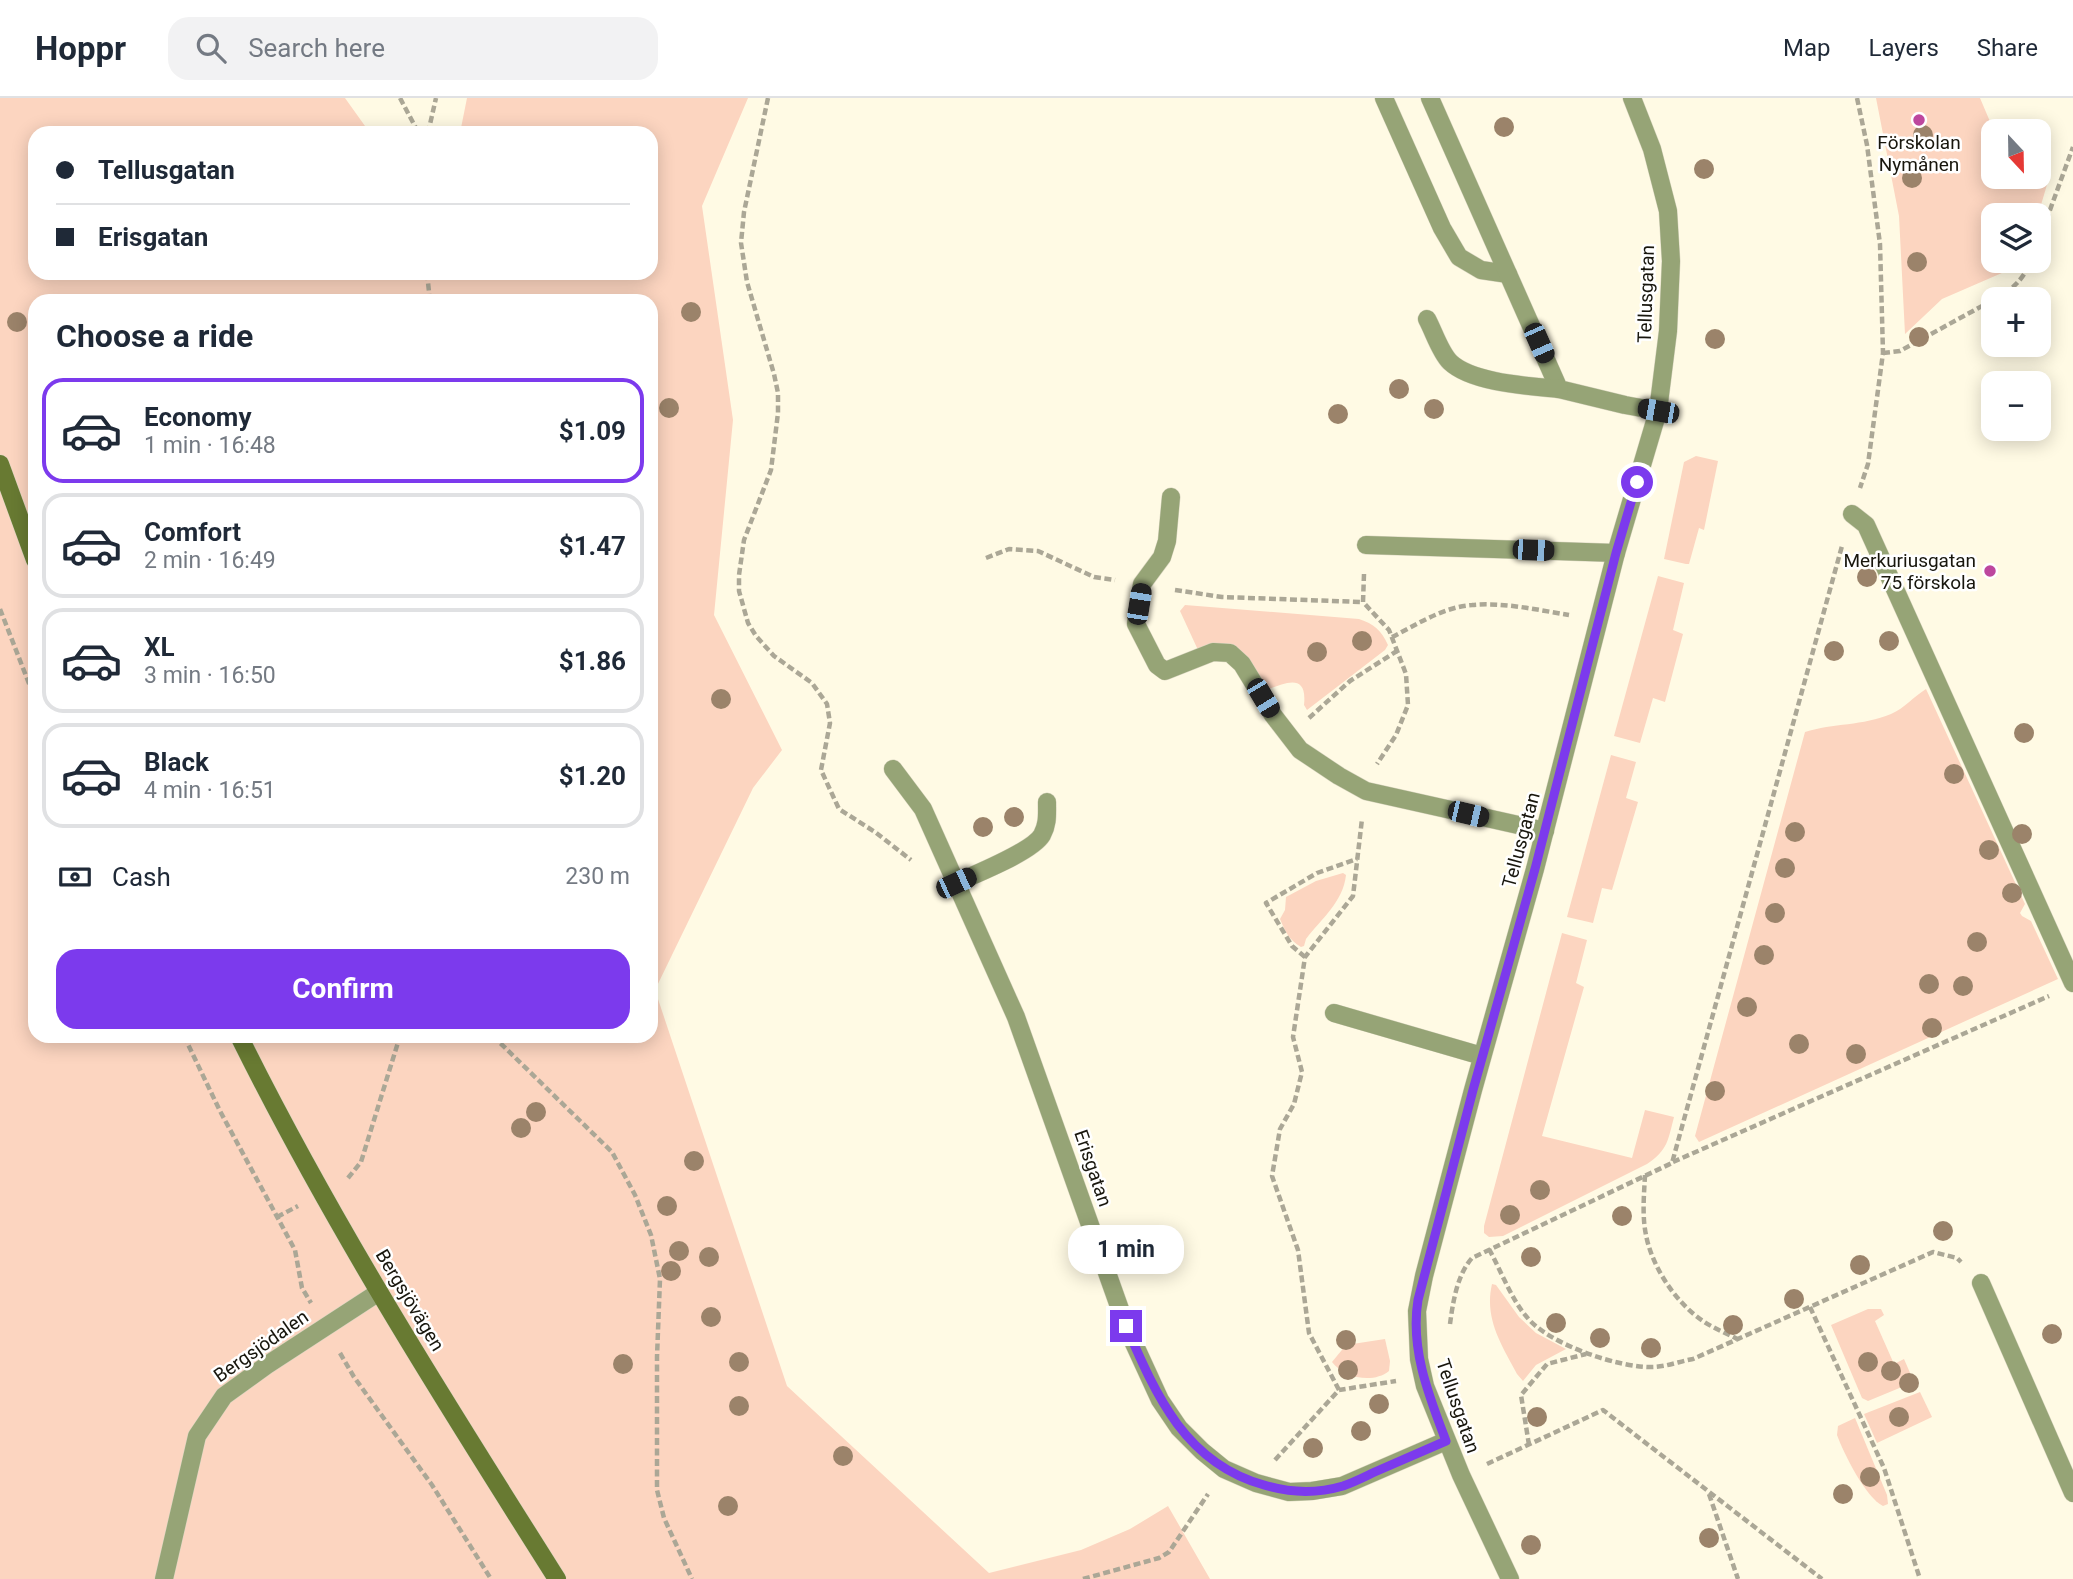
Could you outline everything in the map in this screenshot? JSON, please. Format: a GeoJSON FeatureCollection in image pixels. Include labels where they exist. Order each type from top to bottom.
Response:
{"type":"FeatureCollection","features":[{"type":"Feature","properties":{"kind":"main road"},"geometry":{"type":"LineString","coordinates":[[0,464],[28,541]]}},
{"type":"Feature","properties":{"kind":"main road","name":"Bergsjövägen"},"geometry":{"type":"LineString","coordinates":[[243,1043],[379,1292],[557,1579]]}},
{"type":"Feature","properties":{"kind":"street"},"geometry":{"type":"LineString","coordinates":[[1384,98],[1442,228],[1459,257],[1481,270],[1508,274]]}},
{"type":"Feature","properties":{"kind":"street"},"geometry":{"type":"LineString","coordinates":[[1430,98],[1559,389]]}},
{"type":"Feature","properties":{"kind":"street","name":"Tellusgatan"},"geometry":{"type":"LineString","coordinates":[[1510,1579],[1446,1441],[1419,1359],[1417,1311],[1616,553],[1658,411],[1668,331],[1671,261],[1668,211],[1652,149],[1632,98]]}},
{"type":"Feature","properties":{"kind":"street"},"geometry":{"type":"LineString","coordinates":[[1427,319],[1448,360],[1464,373],[1534,387],[1559,389],[1658,411]]}},
{"type":"Feature","properties":{"kind":"street"},"geometry":{"type":"LineString","coordinates":[[1171,497],[1167,541],[1162,557],[1142,584],[1136,624],[1157,665],[1165,671],[1213,652],[1230,653],[1242,664],[1273,715],[1300,750],[1339,776],[1366,791],[1545,831]]}},
{"type":"Feature","properties":{"kind":"street"},"geometry":{"type":"LineString","coordinates":[[1852,513],[1866,526],[2067,987]]}},
{"type":"Feature","properties":{"kind":"street"},"geometry":{"type":"LineString","coordinates":[[1366,545],[1616,553]]}},
{"type":"Feature","properties":{"kind":"street","name":"Erisgatan"},"geometry":{"type":"LineString","coordinates":[[893,769],[923,809],[1016,1017],[1126,1326],[1156,1393],[1179,1428],[1224,1469],[1255,1483],[1289,1492],[1312,1492],[1342,1486],[1446,1441]]}},
{"type":"Feature","properties":{"kind":"street"},"geometry":{"type":"LineString","coordinates":[[956,883],[1022,852],[1041,838],[1048,821],[1046,802]]}},
{"type":"Feature","properties":{"kind":"street"},"geometry":{"type":"LineString","coordinates":[[1335,1013],[1482,1056]]}},
{"type":"Feature","properties":{"kind":"street"},"geometry":{"type":"LineString","coordinates":[[1981,1283],[2073,1493]]}},
{"type":"Feature","properties":{"kind":"street","name":"Bergsjödalen"},"geometry":{"type":"LineString","coordinates":[[164,1579],[197,1436],[224,1396],[267,1364],[379,1292]]}},
{"type":"Feature","properties":{"kind":"path"},"geometry":{"type":"LineString","coordinates":[[400,98],[415,126]]}},
{"type":"Feature","properties":{"kind":"path"},"geometry":{"type":"LineString","coordinates":[[430,126],[436,98]]}},
{"type":"Feature","properties":{"kind":"path"},"geometry":{"type":"LineString","coordinates":[[1672,1163],[1852,513],[1868,464],[1883,353],[1880,244],[1867,145],[1857,98]]}},
{"type":"Feature","properties":{"kind":"path"},"geometry":{"type":"LineString","coordinates":[[2051,207],[2073,147]]}},
{"type":"Feature","properties":{"kind":"path"},"geometry":{"type":"LineString","coordinates":[[2014,287],[2026,273]]}},
{"type":"Feature","properties":{"kind":"path"},"geometry":{"type":"LineString","coordinates":[[1883,353],[1900,351],[1981,307]]}},
{"type":"Feature","properties":{"kind":"path"},"geometry":{"type":"LineString","coordinates":[[1339,1390],[1309,1333],[1298,1250],[1272,1176],[1280,1129],[1294,1104],[1301,1072],[1293,1037],[1306,957],[1353,896],[1368,778],[1396,735],[1408,705],[1406,674],[1389,630],[1363,603],[1366,545]]}},
{"type":"Feature","properties":{"kind":"path"},"geometry":{"type":"LineString","coordinates":[[1392,637],[1438,614],[1471,605],[1528,608],[1599,621]]}},
{"type":"Feature","properties":{"kind":"path"},"geometry":{"type":"LineString","coordinates":[[0,609],[28,681]]}},
{"type":"Feature","properties":{"kind":"path"},"geometry":{"type":"LineString","coordinates":[[1290,737],[1350,681],[1397,651]]}},
{"type":"Feature","properties":{"kind":"path"},"geometry":{"type":"LineString","coordinates":[[1306,957],[1292,946],[1266,903],[1317,873],[1357,859]]}},
{"type":"Feature","properties":{"kind":"path"},"geometry":{"type":"LineString","coordinates":[[1449,1329],[1453,1302],[1465,1266],[1472,1258],[1645,1175],[2067,987]]}},
{"type":"Feature","properties":{"kind":"path"},"geometry":{"type":"LineString","coordinates":[[277,1217],[345,1181],[361,1162],[398,1043]]}},
{"type":"Feature","properties":{"kind":"path"},"geometry":{"type":"LineString","coordinates":[[500,1043],[612,1152],[635,1195],[651,1235],[660,1279],[657,1490],[664,1518],[692,1579]]}},
{"type":"Feature","properties":{"kind":"path"},"geometry":{"type":"LineString","coordinates":[[1645,1175],[1643,1205],[1646,1237],[1658,1266],[1677,1298],[1702,1321],[1738,1339]]}},
{"type":"Feature","properties":{"kind":"path"},"geometry":{"type":"LineString","coordinates":[[1489,1249],[1526,1317],[1550,1336],[1586,1353],[1621,1364],[1655,1367],[1693,1359],[1933,1252],[1957,1258],[1981,1283]]}},
{"type":"Feature","properties":{"kind":"path"},"geometry":{"type":"LineString","coordinates":[[1810,1307],[1884,1468],[1920,1579]]}},
{"type":"Feature","properties":{"kind":"path"},"geometry":{"type":"LineString","coordinates":[[1529,1445],[1521,1395],[1547,1364],[1586,1353]]}},
{"type":"Feature","properties":{"kind":"path"},"geometry":{"type":"LineString","coordinates":[[1255,1483],[1339,1390],[1385,1384],[1423,1374]]}},
{"type":"Feature","properties":{"kind":"path"},"geometry":{"type":"LineString","coordinates":[[1461,1475],[1603,1410],[1822,1579]]}},
{"type":"Feature","properties":{"kind":"path"},"geometry":{"type":"LineString","coordinates":[[1483,1453],[1488,1463]]}},
{"type":"Feature","properties":{"kind":"path"},"geometry":{"type":"LineString","coordinates":[[1708,1491],[1738,1579]]}},
{"type":"Feature","properties":{"kind":"path"},"geometry":{"type":"LineString","coordinates":[[1083,1579],[1159,1558],[1169,1552],[1210,1492]]}},
{"type":"Feature","properties":{"kind":"shaded area"},"geometry":{"type":"Polygon","coordinates":[[[0,98],[345,98],[365,126],[28,126],[28,280],[658,280],[658,126],[461,126],[467,98],[748,98],[702,206],[733,420],[714,615],[782,750],[753,788],[658,984],[658,294],[28,294],[28,1043],[658,1043],[658,999],[787,1386],[989,1573],[1081,1550],[1130,1529],[1168,1506],[1210,1579],[0,1579],[0,98]]]}},
{"type":"Feature","properties":{"kind":"shaded area"},"geometry":{"type":"Polygon","coordinates":[[[1876,98],[1980,98],[1989,119],[1981,119],[1981,189],[2046,189],[2042,203],[1981,203],[1981,273],[2002,273],[1942,299],[1905,334],[1899,216],[1876,98]]]}},
{"type":"Feature","properties":{"kind":"shaded area"},"geometry":{"type":"Polygon","coordinates":[[[1696,456],[1718,461],[1704,530],[1699,528],[1689,564],[1686,564],[1664,559],[1684,462],[1696,456]]]}},
{"type":"Feature","properties":{"kind":"shaded area"},"geometry":{"type":"Polygon","coordinates":[[[1658,576],[1684,583],[1673,630],[1683,634],[1665,702],[1653,698],[1640,743],[1614,736],[1658,576]]]}},
{"type":"Feature","properties":{"kind":"shaded area"},"geometry":{"type":"Polygon","coordinates":[[[1185,605],[1359,619],[1376,628],[1388,645],[1307,710],[1302,687],[1297,683],[1262,691],[1249,666],[1198,650],[1180,611],[1185,605]]]}},
{"type":"Feature","properties":{"kind":"shaded area"},"geometry":{"type":"Polygon","coordinates":[[[1926,689],[2025,904],[2020,913],[2031,921],[2058,979],[1699,1142],[1695,1136],[1805,732],[1880,718],[1901,709],[1926,689]]]}},
{"type":"Feature","properties":{"kind":"shaded area"},"geometry":{"type":"Polygon","coordinates":[[[1611,755],[1636,762],[1626,798],[1638,802],[1612,890],[1602,888],[1593,923],[1567,917],[1611,755]]]}},
{"type":"Feature","properties":{"kind":"shaded area"},"geometry":{"type":"Polygon","coordinates":[[[1343,873],[1346,875],[1344,885],[1336,902],[1301,947],[1288,935],[1280,919],[1285,910],[1286,897],[1316,881],[1343,873]]]}},
{"type":"Feature","properties":{"kind":"shaded area"},"geometry":{"type":"Polygon","coordinates":[[[1562,933],[1587,940],[1576,983],[1584,987],[1542,1136],[1632,1158],[1645,1110],[1674,1117],[1663,1149],[1647,1164],[1503,1236],[1489,1237],[1484,1233],[1484,1226],[1562,933]]]}},
{"type":"Feature","properties":{"kind":"shaded area"},"geometry":{"type":"Polygon","coordinates":[[[1492,1284],[1496,1285],[1519,1317],[1536,1333],[1566,1349],[1536,1365],[1523,1381],[1505,1352],[1492,1320],[1492,1284]]]}},
{"type":"Feature","properties":{"kind":"shaded area"},"geometry":{"type":"Polygon","coordinates":[[[1868,1309],[1881,1309],[1884,1315],[1875,1321],[1894,1364],[1904,1359],[1914,1382],[1868,1401],[1862,1398],[1831,1325],[1868,1309]]]}},
{"type":"Feature","properties":{"kind":"shaded area"},"geometry":{"type":"Polygon","coordinates":[[[1385,1339],[1390,1361],[1389,1371],[1382,1375],[1367,1378],[1351,1375],[1337,1368],[1332,1362],[1346,1345],[1385,1339]]]}},
{"type":"Feature","properties":{"kind":"shaded area"},"geometry":{"type":"Polygon","coordinates":[[[1920,1392],[1932,1417],[1877,1443],[1864,1414],[1920,1392]]]}},
{"type":"Feature","properties":{"kind":"shaded area"},"geometry":{"type":"Polygon","coordinates":[[[1855,1418],[1887,1495],[1888,1504],[1883,1506],[1863,1485],[1837,1435],[1838,1426],[1855,1418]]]}},
{"type":"Feature","properties":{"kind":"place","name":"Förskolan Nymånen"},"geometry":{"type":"Point","coordinates":[1919,120]}},
{"type":"Feature","properties":{"kind":"place","name":"Merkuriusgatan 75 förskola"},"geometry":{"type":"Point","coordinates":[1990,571]}},
{"type":"Feature","properties":{"kind":"route"},"geometry":{"type":"LineString","coordinates":[[1126,1326],[1160,1400],[1179,1428],[1224,1469],[1255,1483],[1289,1492],[1312,1492],[1342,1486],[1446,1441],[1425,1386],[1419,1359],[1418,1300],[1637,482]]}}]}
